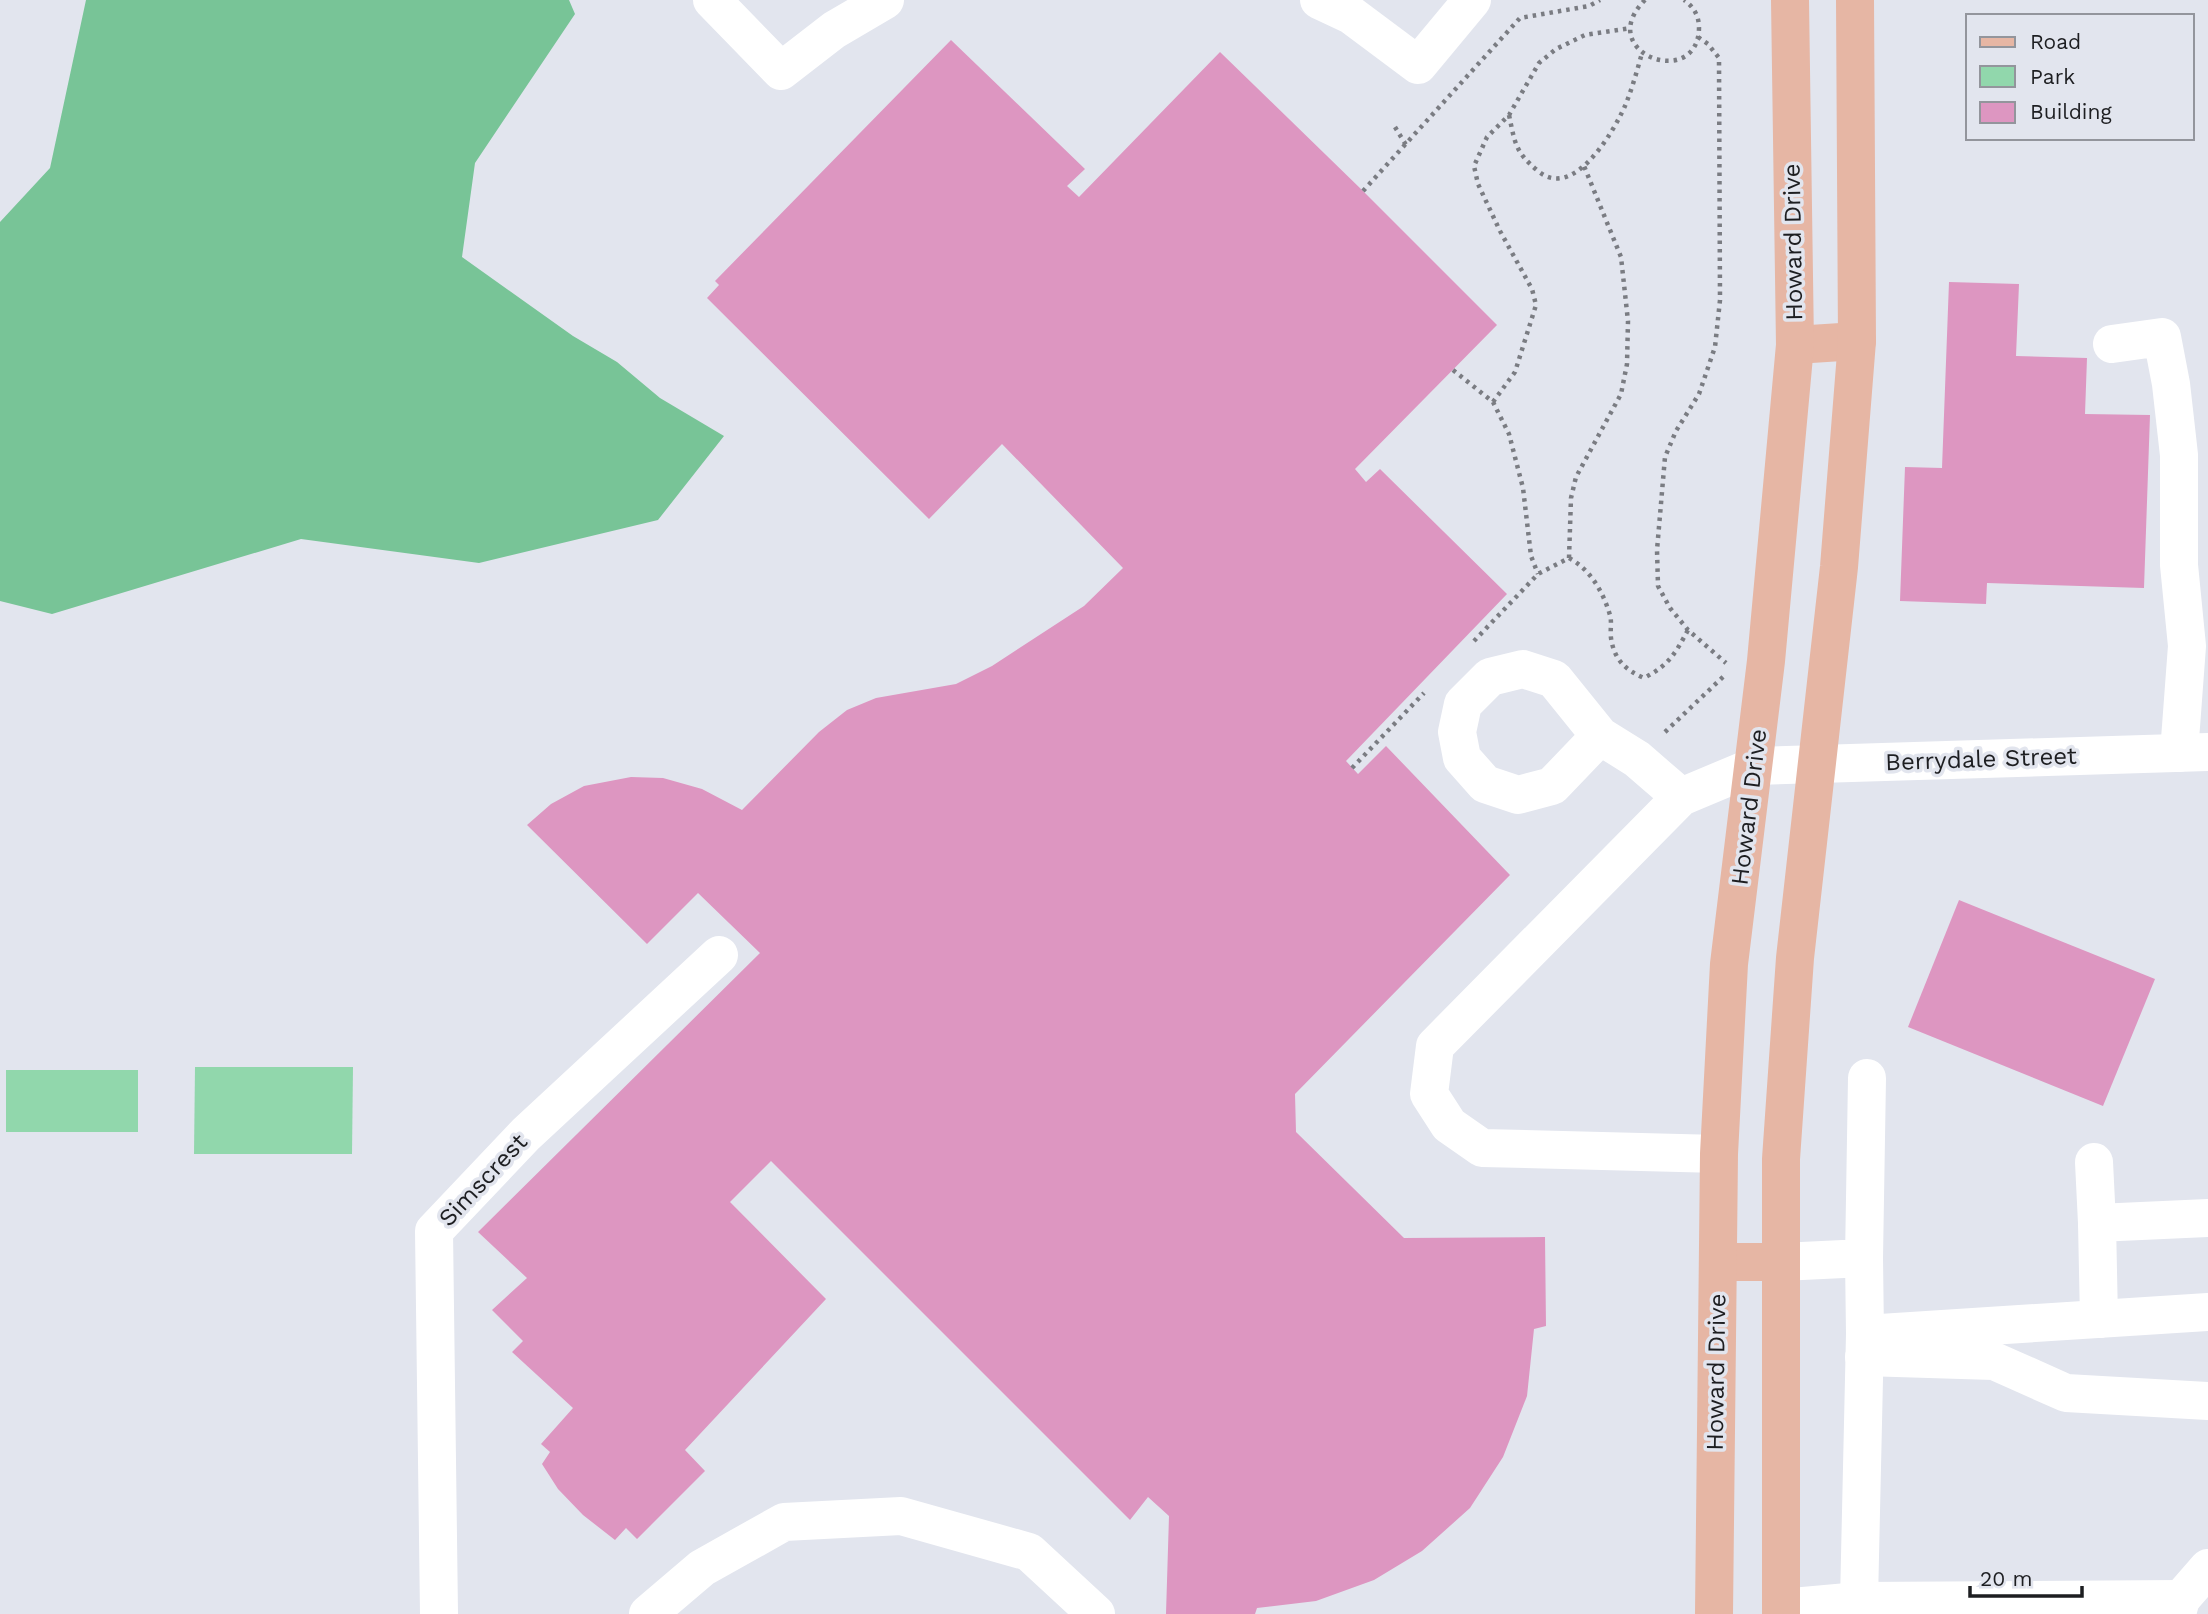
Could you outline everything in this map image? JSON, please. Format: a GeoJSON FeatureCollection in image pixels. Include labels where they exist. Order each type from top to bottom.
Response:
{"type":"FeatureCollection","features":[{"type":"Feature","properties":{"kind":"main road","name":"Howard Drive"},"geometry":{"type":"LineString","coordinates":[[1714,1614],[1719,1154],[1729,964],[1755,766],[1794,345],[1790,0]]}},
{"type":"Feature","properties":{"kind":"main road"},"geometry":{"type":"LineString","coordinates":[[1781,1611],[1781,1159],[1795,958],[1839,567],[1857,341],[1855,0]]}},
{"type":"Feature","properties":{"kind":"main road"},"geometry":{"type":"LineString","coordinates":[[1794,345],[1857,341]]}},
{"type":"Feature","properties":{"kind":"main road"},"geometry":{"type":"LineString","coordinates":[[1718,1262],[1781,1262]]}},
{"type":"Feature","properties":{"kind":"street"},"geometry":{"type":"LineString","coordinates":[[712,0],[780,71],[834,30],[885,0]]}},
{"type":"Feature","properties":{"kind":"street"},"geometry":{"type":"LineString","coordinates":[[1319,0],[1351,15],[1418,65],[1472,0]]}},
{"type":"Feature","properties":{"kind":"street"},"geometry":{"type":"LineString","coordinates":[[2112,344],[2162,337],[2171,384],[2179,455],[2179,565],[2194,752]]}},
{"type":"Feature","properties":{"kind":"street"},"geometry":{"type":"LineString","coordinates":[[1600,736],[1637,759],[1681,797]]}},
{"type":"Feature","properties":{"kind":"street","name":"Berrydale Street"},"geometry":{"type":"LineString","coordinates":[[1755,766],[2194,752]]}},
{"type":"Feature","properties":{"kind":"street"},"geometry":{"type":"LineString","coordinates":[[1719,1154],[1482,1148],[1449,1125],[1429,1094],[1434,1046],[1681,797],[1755,766]]}},
{"type":"Feature","properties":{"kind":"street","name":"Simscrest"},"geometry":{"type":"LineString","coordinates":[[439,1614],[434,1231],[526,1134],[719,955]]}},
{"type":"Feature","properties":{"kind":"street"},"geometry":{"type":"LineString","coordinates":[[1859,1608],[1867,1078]]}},
{"type":"Feature","properties":{"kind":"street"},"geometry":{"type":"LineString","coordinates":[[2094,1162],[2099,1319]]}},
{"type":"Feature","properties":{"kind":"street"},"geometry":{"type":"LineString","coordinates":[[2097,1223],[2208,1218]]}},
{"type":"Feature","properties":{"kind":"street"},"geometry":{"type":"LineString","coordinates":[[1781,1262],[1864,1258]]}},
{"type":"Feature","properties":{"kind":"street"},"geometry":{"type":"LineString","coordinates":[[1865,1345],[2099,1319],[2208,1312]]}},
{"type":"Feature","properties":{"kind":"street"},"geometry":{"type":"LineString","coordinates":[[1865,1345],[1994,1361],[2066,1393],[2208,1401]]}},
{"type":"Feature","properties":{"kind":"street"},"geometry":{"type":"LineString","coordinates":[[648,1614],[702,1568],[784,1522],[901,1516],[1029,1552],[1096,1614]]}},
{"type":"Feature","properties":{"kind":"street"},"geometry":{"type":"LineString","coordinates":[[1781,1611],[2179,1606],[2208,1568]]}},
{"type":"Feature","properties":{"kind":"path"},"geometry":{"type":"LineString","coordinates":[[1363,191],[1520,18],[1589,6],[1600,0]]}},
{"type":"Feature","properties":{"kind":"path"},"geometry":{"type":"LineString","coordinates":[[1645,0],[1637,7],[1631,28],[1632,37],[1642,53],[1663,62],[1674,61],[1685,55],[1698,37],[1696,13],[1684,0]]}},
{"type":"Feature","properties":{"kind":"path"},"geometry":{"type":"LineString","coordinates":[[1493,401],[1515,372],[1536,305],[1532,289],[1478,184],[1474,166],[1487,137],[1509,115],[1539,63],[1556,49],[1585,36],[1631,28]]}},
{"type":"Feature","properties":{"kind":"path"},"geometry":{"type":"LineString","coordinates":[[1637,759],[1732,668],[1688,630],[1670,608],[1658,586],[1657,550],[1665,457],[1676,431],[1699,394],[1715,348],[1720,300],[1719,58],[1708,44],[1698,37]]}},
{"type":"Feature","properties":{"kind":"path"},"geometry":{"type":"LineString","coordinates":[[1509,115],[1514,140],[1522,157],[1543,175],[1562,179],[1584,166],[1625,107],[1642,53]]}},
{"type":"Feature","properties":{"kind":"path"},"geometry":{"type":"LineString","coordinates":[[1395,127],[1406,145]]}},
{"type":"Feature","properties":{"kind":"path"},"geometry":{"type":"LineString","coordinates":[[1569,558],[1571,498],[1576,477],[1621,394],[1627,364],[1628,321],[1621,257],[1584,166]]}},
{"type":"Feature","properties":{"kind":"path"},"geometry":{"type":"LineString","coordinates":[[1453,370],[1493,401],[1509,434],[1523,488],[1531,556],[1538,574]]}},
{"type":"Feature","properties":{"kind":"green space"},"geometry":{"type":"Polygon","coordinates":[[[86,0],[569,0],[575,14],[475,163],[462,257],[573,336],[617,362],[660,398],[724,436],[658,520],[479,563],[301,539],[52,614],[0,601],[0,222],[50,168],[86,0]]]}},
{"type":"Feature","properties":{"kind":"green space"},"geometry":{"type":"Polygon","coordinates":[[[195,1067],[353,1067],[352,1154],[194,1154],[195,1067]]]}},
{"type":"Feature","properties":{"kind":"green space"},"geometry":{"type":"Polygon","coordinates":[[[6,1070],[138,1070],[138,1132],[6,1132],[6,1070]]]}},
{"type":"Feature","properties":{"kind":"building"},"geometry":{"type":"Polygon","coordinates":[[[951,40],[1085,169],[1067,186],[1079,197],[1220,52],[1497,325],[1355,469],[1366,482],[1380,469],[1507,594],[1346,761],[1358,774],[1386,746],[1510,875],[1295,1094],[1296,1132],[1404,1238],[1545,1237],[1546,1326],[1534,1329],[1527,1396],[1503,1457],[1470,1508],[1422,1551],[1374,1580],[1316,1601],[1257,1608],[1255,1614],[1166,1614],[1169,1516],[1148,1497],[1130,1520],[771,1161],[730,1202],[826,1299],[685,1450],[705,1471],[637,1539],[626,1528],[615,1540],[583,1515],[558,1489],[542,1464],[550,1452],[541,1444],[573,1408],[512,1352],[523,1341],[492,1310],[527,1278],[478,1232],[760,953],[698,893],[647,944],[527,825],[551,804],[584,786],[631,777],[663,778],[702,789],[742,810],[819,732],[847,710],[876,698],[956,684],[992,666],[1084,606],[1123,568],[1002,444],[929,519],[707,298],[719,285],[715,281],[951,40]]]}},
{"type":"Feature","properties":{"kind":"building"},"geometry":{"type":"Polygon","coordinates":[[[1949,282],[2019,284],[2016,356],[2087,358],[2085,414],[2150,415],[2144,588],[1987,583],[1986,604],[1900,601],[1905,467],[1942,468],[1949,282]]]}},
{"type":"Feature","properties":{"kind":"building"},"geometry":{"type":"Polygon","coordinates":[[[1959,900],[2155,979],[2103,1106],[1908,1027],[1959,900]]]}}]}
